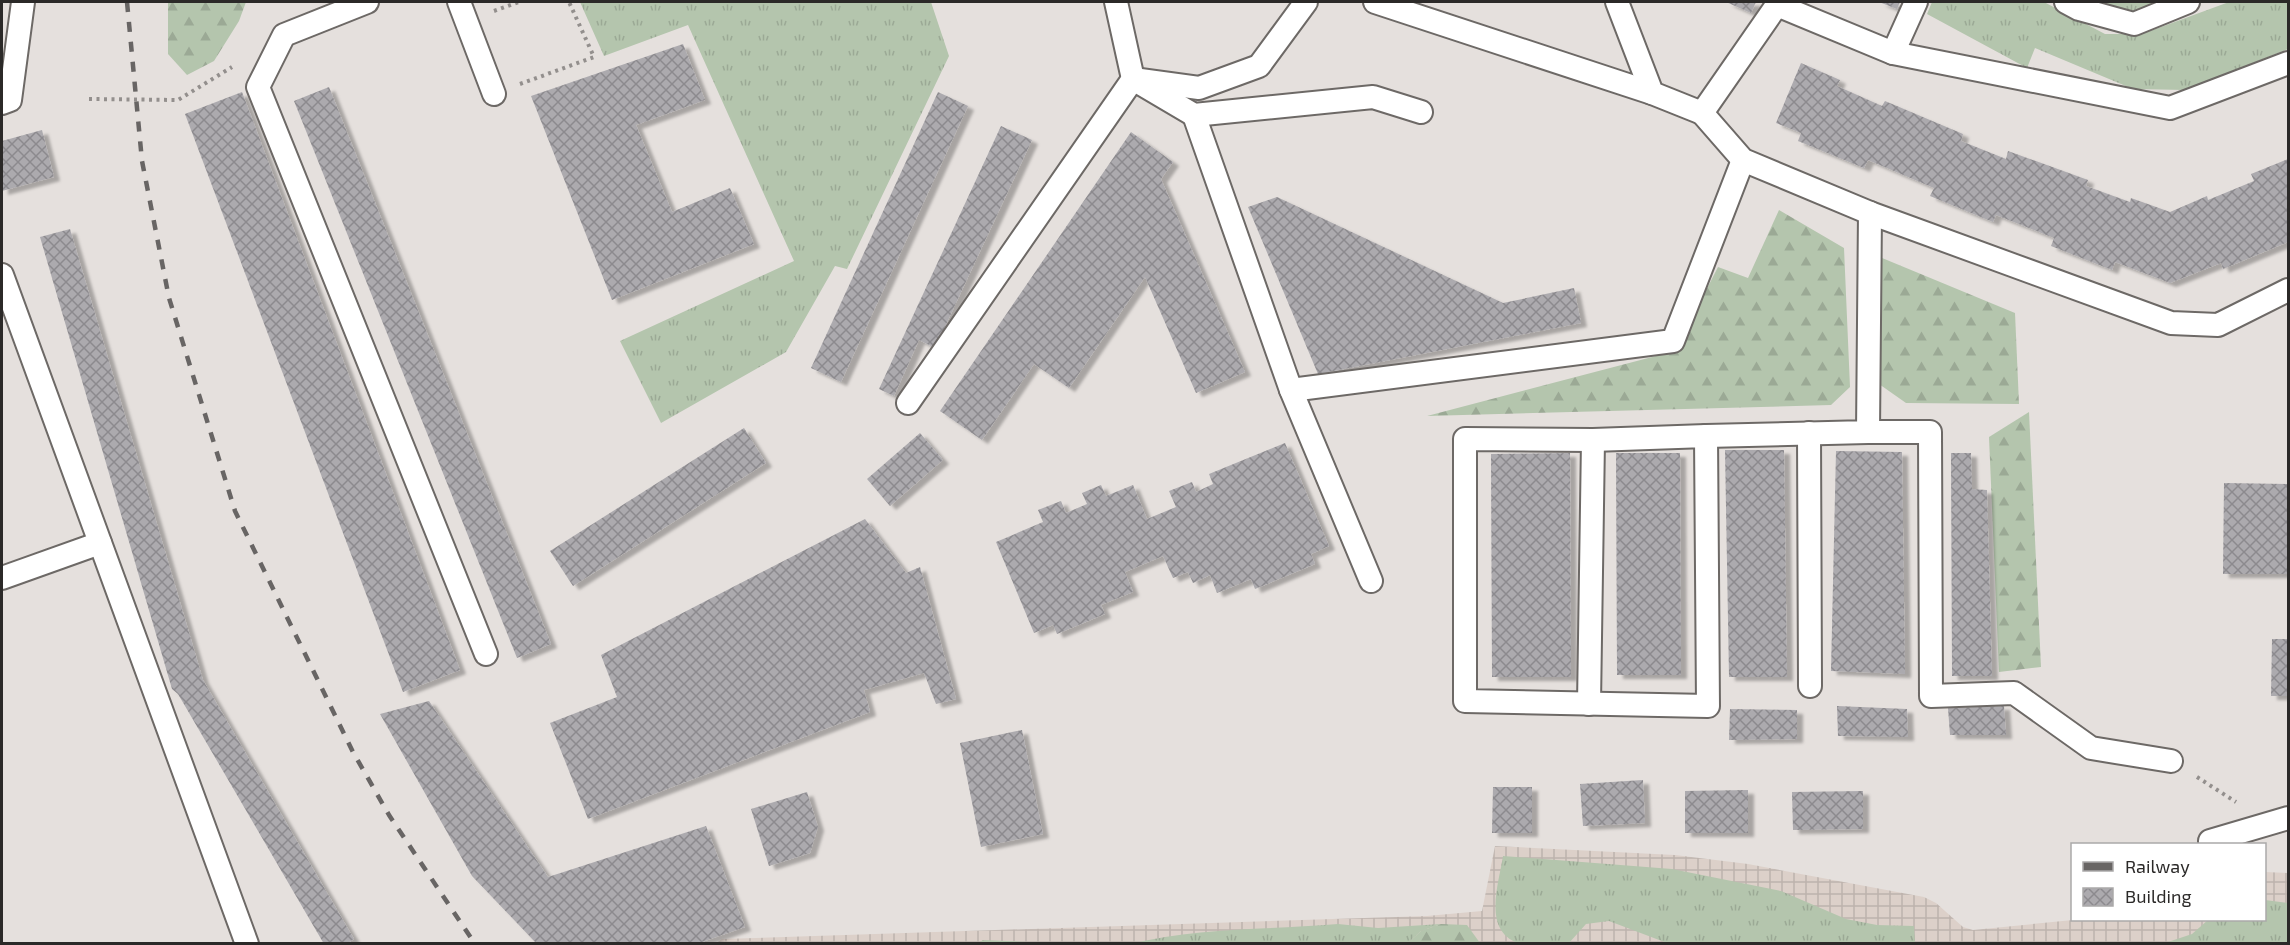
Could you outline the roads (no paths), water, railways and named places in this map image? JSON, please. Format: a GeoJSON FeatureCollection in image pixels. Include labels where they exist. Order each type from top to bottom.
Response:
{"type":"FeatureCollection","features":[{"type":"Feature","properties":{"kind":"lane"},"geometry":{"type":"LineString","coordinates":[[2,103],[10,100],[23,2]]}},
{"type":"Feature","properties":{"kind":"lane"},"geometry":{"type":"LineString","coordinates":[[367,2],[284,35],[258,87],[486,654]]}},
{"type":"Feature","properties":{"kind":"lane"},"geometry":{"type":"LineString","coordinates":[[459,2],[494,94]]}},
{"type":"Feature","properties":{"kind":"lane"},"geometry":{"type":"LineString","coordinates":[[1116,2],[1133,79],[1194,116],[1373,97],[1421,112]]}},
{"type":"Feature","properties":{"kind":"lane"},"geometry":{"type":"LineString","coordinates":[[1133,79],[1199,88],[1259,66],[1306,2]]}},
{"type":"Feature","properties":{"kind":"lane"},"geometry":{"type":"LineString","coordinates":[[1375,2],[1652,93],[1702,113],[1743,160],[1870,213],[2171,323],[2218,326],[2289,290]]}},
{"type":"Feature","properties":{"kind":"lane"},"geometry":{"type":"LineString","coordinates":[[1617,2],[1652,93]]}},
{"type":"Feature","properties":{"kind":"lane"},"geometry":{"type":"LineString","coordinates":[[1893,53],[1916,2]]}},
{"type":"Feature","properties":{"kind":"lane"},"geometry":{"type":"LineString","coordinates":[[2066,2],[2079,9],[2134,24],[2188,2]]}},
{"type":"Feature","properties":{"kind":"lane"},"geometry":{"type":"LineString","coordinates":[[1702,113],[1778,3],[1893,53],[2170,108],[2289,63]]}},
{"type":"Feature","properties":{"kind":"lane"},"geometry":{"type":"LineString","coordinates":[[908,403],[1133,79]]}},
{"type":"Feature","properties":{"kind":"lane"},"geometry":{"type":"LineString","coordinates":[[1194,116],[1291,390],[1371,581]]}},
{"type":"Feature","properties":{"kind":"lane"},"geometry":{"type":"LineString","coordinates":[[1291,390],[1673,341],[1743,160]]}},
{"type":"Feature","properties":{"kind":"lane"},"geometry":{"type":"LineString","coordinates":[[1868,432],[1870,213]]}},
{"type":"Feature","properties":{"kind":"lane"},"geometry":{"type":"LineString","coordinates":[[2,275],[247,944]]}},
{"type":"Feature","properties":{"kind":"lane"},"geometry":{"type":"LineString","coordinates":[[1706,436],[1708,706],[1465,701],[1465,439],[1593,440],[1706,436],[1809,433],[1930,432],[1931,696],[2014,693],[2091,748],[2171,760]]}},
{"type":"Feature","properties":{"kind":"lane"},"geometry":{"type":"LineString","coordinates":[[1809,433],[1810,686]]}},
{"type":"Feature","properties":{"kind":"lane"},"geometry":{"type":"LineString","coordinates":[[1589,704],[1593,440]]}},
{"type":"Feature","properties":{"kind":"lane"},"geometry":{"type":"LineString","coordinates":[[2,578],[100,543]]}},
{"type":"Feature","properties":{"kind":"lane"},"geometry":{"type":"LineString","coordinates":[[2210,841],[2280,821]]}},
{"type":"Feature","properties":{"kind":"railway"},"geometry":{"type":"LineString","coordinates":[[127,2],[142,161],[169,298],[235,511],[353,752],[389,815],[475,944]]}}]}
